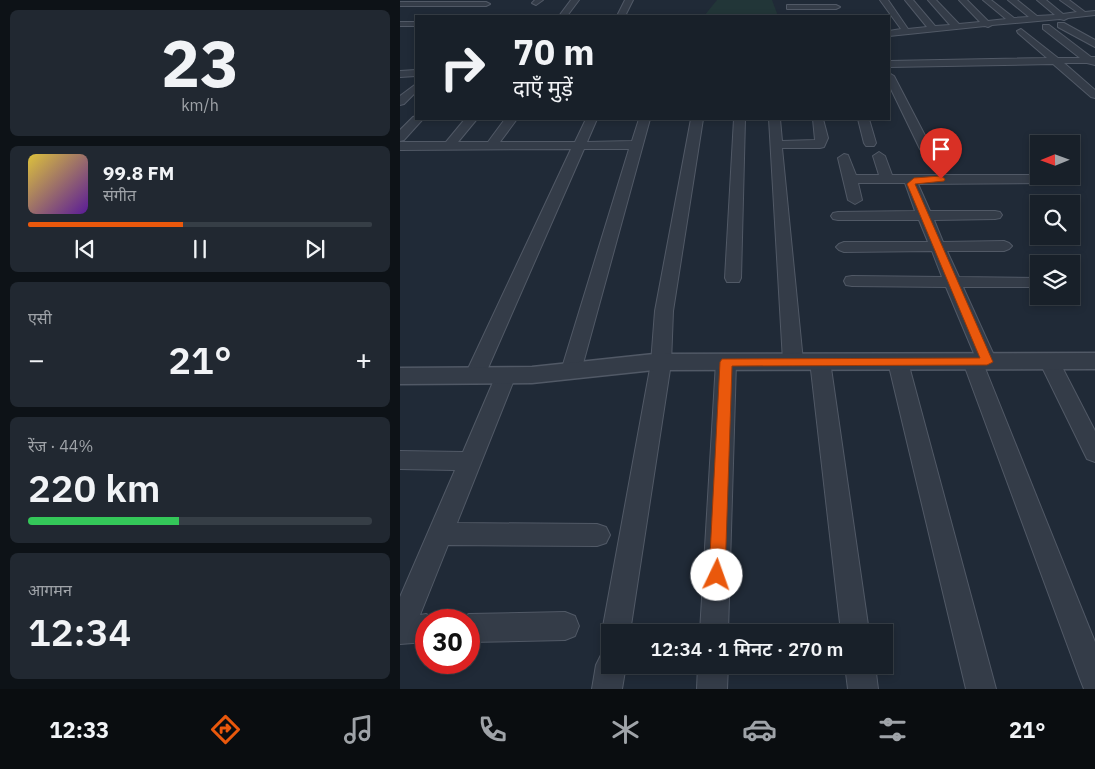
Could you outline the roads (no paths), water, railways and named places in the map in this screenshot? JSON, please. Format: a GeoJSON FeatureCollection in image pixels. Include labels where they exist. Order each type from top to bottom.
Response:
{"type":"FeatureCollection","features":[{"type":"Feature","properties":{"kind":"street"},"geometry":{"type":"LineString","coordinates":[[564,15],[575,0]]}},
{"type":"Feature","properties":{"kind":"street"},"geometry":{"type":"LineString","coordinates":[[622,15],[629,0]]}},
{"type":"Feature","properties":{"kind":"street"},"geometry":{"type":"LineString","coordinates":[[884,0],[906,32]]}},
{"type":"Feature","properties":{"kind":"street"},"geometry":{"type":"LineString","coordinates":[[909,0],[933,29]]}},
{"type":"Feature","properties":{"kind":"street"},"geometry":{"type":"LineString","coordinates":[[932,0],[957,27]]}},
{"type":"Feature","properties":{"kind":"street"},"geometry":{"type":"LineString","coordinates":[[963,0],[988,24]]}},
{"type":"Feature","properties":{"kind":"street"},"geometry":{"type":"LineString","coordinates":[[987,0],[1014,22]]}},
{"type":"Feature","properties":{"kind":"street"},"geometry":{"type":"LineString","coordinates":[[1012,0],[1037,20]]}},
{"type":"Feature","properties":{"kind":"street"},"geometry":{"type":"LineString","coordinates":[[1041,0],[1063,21],[1095,44]]}},
{"type":"Feature","properties":{"kind":"street"},"geometry":{"type":"LineString","coordinates":[[1064,0],[1092,14]]}},
{"type":"Feature","properties":{"kind":"street"},"geometry":{"type":"LineString","coordinates":[[400,4],[486,4]]}},
{"type":"Feature","properties":{"kind":"street"},"geometry":{"type":"LineString","coordinates":[[790,4],[834,4]]}},
{"type":"Feature","properties":{"kind":"street"},"geometry":{"type":"LineString","coordinates":[[890,33],[1037,20],[1063,21],[1092,14]]}},
{"type":"Feature","properties":{"kind":"street"},"geometry":{"type":"LineString","coordinates":[[400,24],[415,24]]}},
{"type":"Feature","properties":{"kind":"street"},"geometry":{"type":"LineString","coordinates":[[1046,27],[1093,62]]}},
{"type":"Feature","properties":{"kind":"street"},"geometry":{"type":"LineString","coordinates":[[1021,31],[1058,61],[1095,95]]}},
{"type":"Feature","properties":{"kind":"street"},"geometry":{"type":"LineString","coordinates":[[890,64],[1093,62]]}},
{"type":"Feature","properties":{"kind":"street"},"geometry":{"type":"LineString","coordinates":[[400,74],[415,73]]}},
{"type":"Feature","properties":{"kind":"street"},"geometry":{"type":"LineString","coordinates":[[890,78],[926,149]]}},
{"type":"Feature","properties":{"kind":"street"},"geometry":{"type":"LineString","coordinates":[[400,102],[415,89]]}},
{"type":"Feature","properties":{"kind":"street"},"geometry":{"type":"LineString","coordinates":[[400,137],[416,120]]}},
{"type":"Feature","properties":{"kind":"street"},"geometry":{"type":"LineString","coordinates":[[449,146],[470,120]]}},
{"type":"Feature","properties":{"kind":"street"},"geometry":{"type":"LineString","coordinates":[[491,146],[510,120]]}},
{"type":"Feature","properties":{"kind":"street"},"geometry":{"type":"LineString","coordinates":[[476,375],[591,120]]}},
{"type":"Feature","properties":{"kind":"street"},"geometry":{"type":"LineString","coordinates":[[571,372],[644,120]]}},
{"type":"Feature","properties":{"kind":"street"},"geometry":{"type":"LineString","coordinates":[[617,624],[651,363],[664,311],[697,120]]}},
{"type":"Feature","properties":{"kind":"street"},"geometry":{"type":"LineString","coordinates":[[733,278],[739,120]]}},
{"type":"Feature","properties":{"kind":"street"},"geometry":{"type":"LineString","coordinates":[[774,120],[793,361]]}},
{"type":"Feature","properties":{"kind":"street"},"geometry":{"type":"LineString","coordinates":[[776,145],[820,144],[822,138],[818,120]]}},
{"type":"Feature","properties":{"kind":"street"},"geometry":{"type":"LineString","coordinates":[[863,120],[870,143]]}},
{"type":"Feature","properties":{"kind":"street"},"geometry":{"type":"LineString","coordinates":[[400,146],[636,145]]}},
{"type":"Feature","properties":{"kind":"street"},"geometry":{"type":"LineString","coordinates":[[879,156],[886,179]]}},
{"type":"Feature","properties":{"kind":"street"},"geometry":{"type":"LineString","coordinates":[[844,158],[855,200]]}},
{"type":"Feature","properties":{"kind":"street"},"geometry":{"type":"LineString","coordinates":[[851,179],[1030,179]]}},
{"type":"Feature","properties":{"kind":"street"},"geometry":{"type":"LineString","coordinates":[[922,179],[914,180],[911,184],[953,282],[1095,680]]}},
{"type":"Feature","properties":{"kind":"street"},"geometry":{"type":"LineString","coordinates":[[838,216],[995,215]]}},
{"type":"Feature","properties":{"kind":"street"},"geometry":{"type":"LineString","coordinates":[[844,247],[1004,246]]}},
{"type":"Feature","properties":{"kind":"street"},"geometry":{"type":"LineString","coordinates":[[852,281],[1030,282]]}},
{"type":"Feature","properties":{"kind":"street"},"geometry":{"type":"LineString","coordinates":[[820,361],[854,624]]}},
{"type":"Feature","properties":{"kind":"street"},"geometry":{"type":"LineString","coordinates":[[1049,361],[1095,453]]}},
{"type":"Feature","properties":{"kind":"street"},"geometry":{"type":"LineString","coordinates":[[400,376],[571,372],[651,363],[1095,361]]}},
{"type":"Feature","properties":{"kind":"street"},"geometry":{"type":"LineString","coordinates":[[714,624],[726,362]]}},
{"type":"Feature","properties":{"kind":"street"},"geometry":{"type":"LineString","coordinates":[[898,362],[982,689]]}},
{"type":"Feature","properties":{"kind":"street"},"geometry":{"type":"LineString","coordinates":[[415,628],[400,629],[506,375]]}},
{"type":"Feature","properties":{"kind":"street"},"geometry":{"type":"LineString","coordinates":[[402,464],[470,461]]}},
{"type":"Feature","properties":{"kind":"street"},"geometry":{"type":"LineString","coordinates":[[440,534],[597,535]]}},
{"type":"Feature","properties":{"kind":"street"},"geometry":{"type":"LineString","coordinates":[[480,628],[565,626]]}},
{"type":"Feature","properties":{"kind":"street"},"geometry":{"type":"LineString","coordinates":[[607,689],[610,674]]}},
{"type":"Feature","properties":{"kind":"street"},"geometry":{"type":"LineString","coordinates":[[712,689],[713,674]]}},
{"type":"Feature","properties":{"kind":"street"},"geometry":{"type":"LineString","coordinates":[[861,674],[863,689]]}}]}
